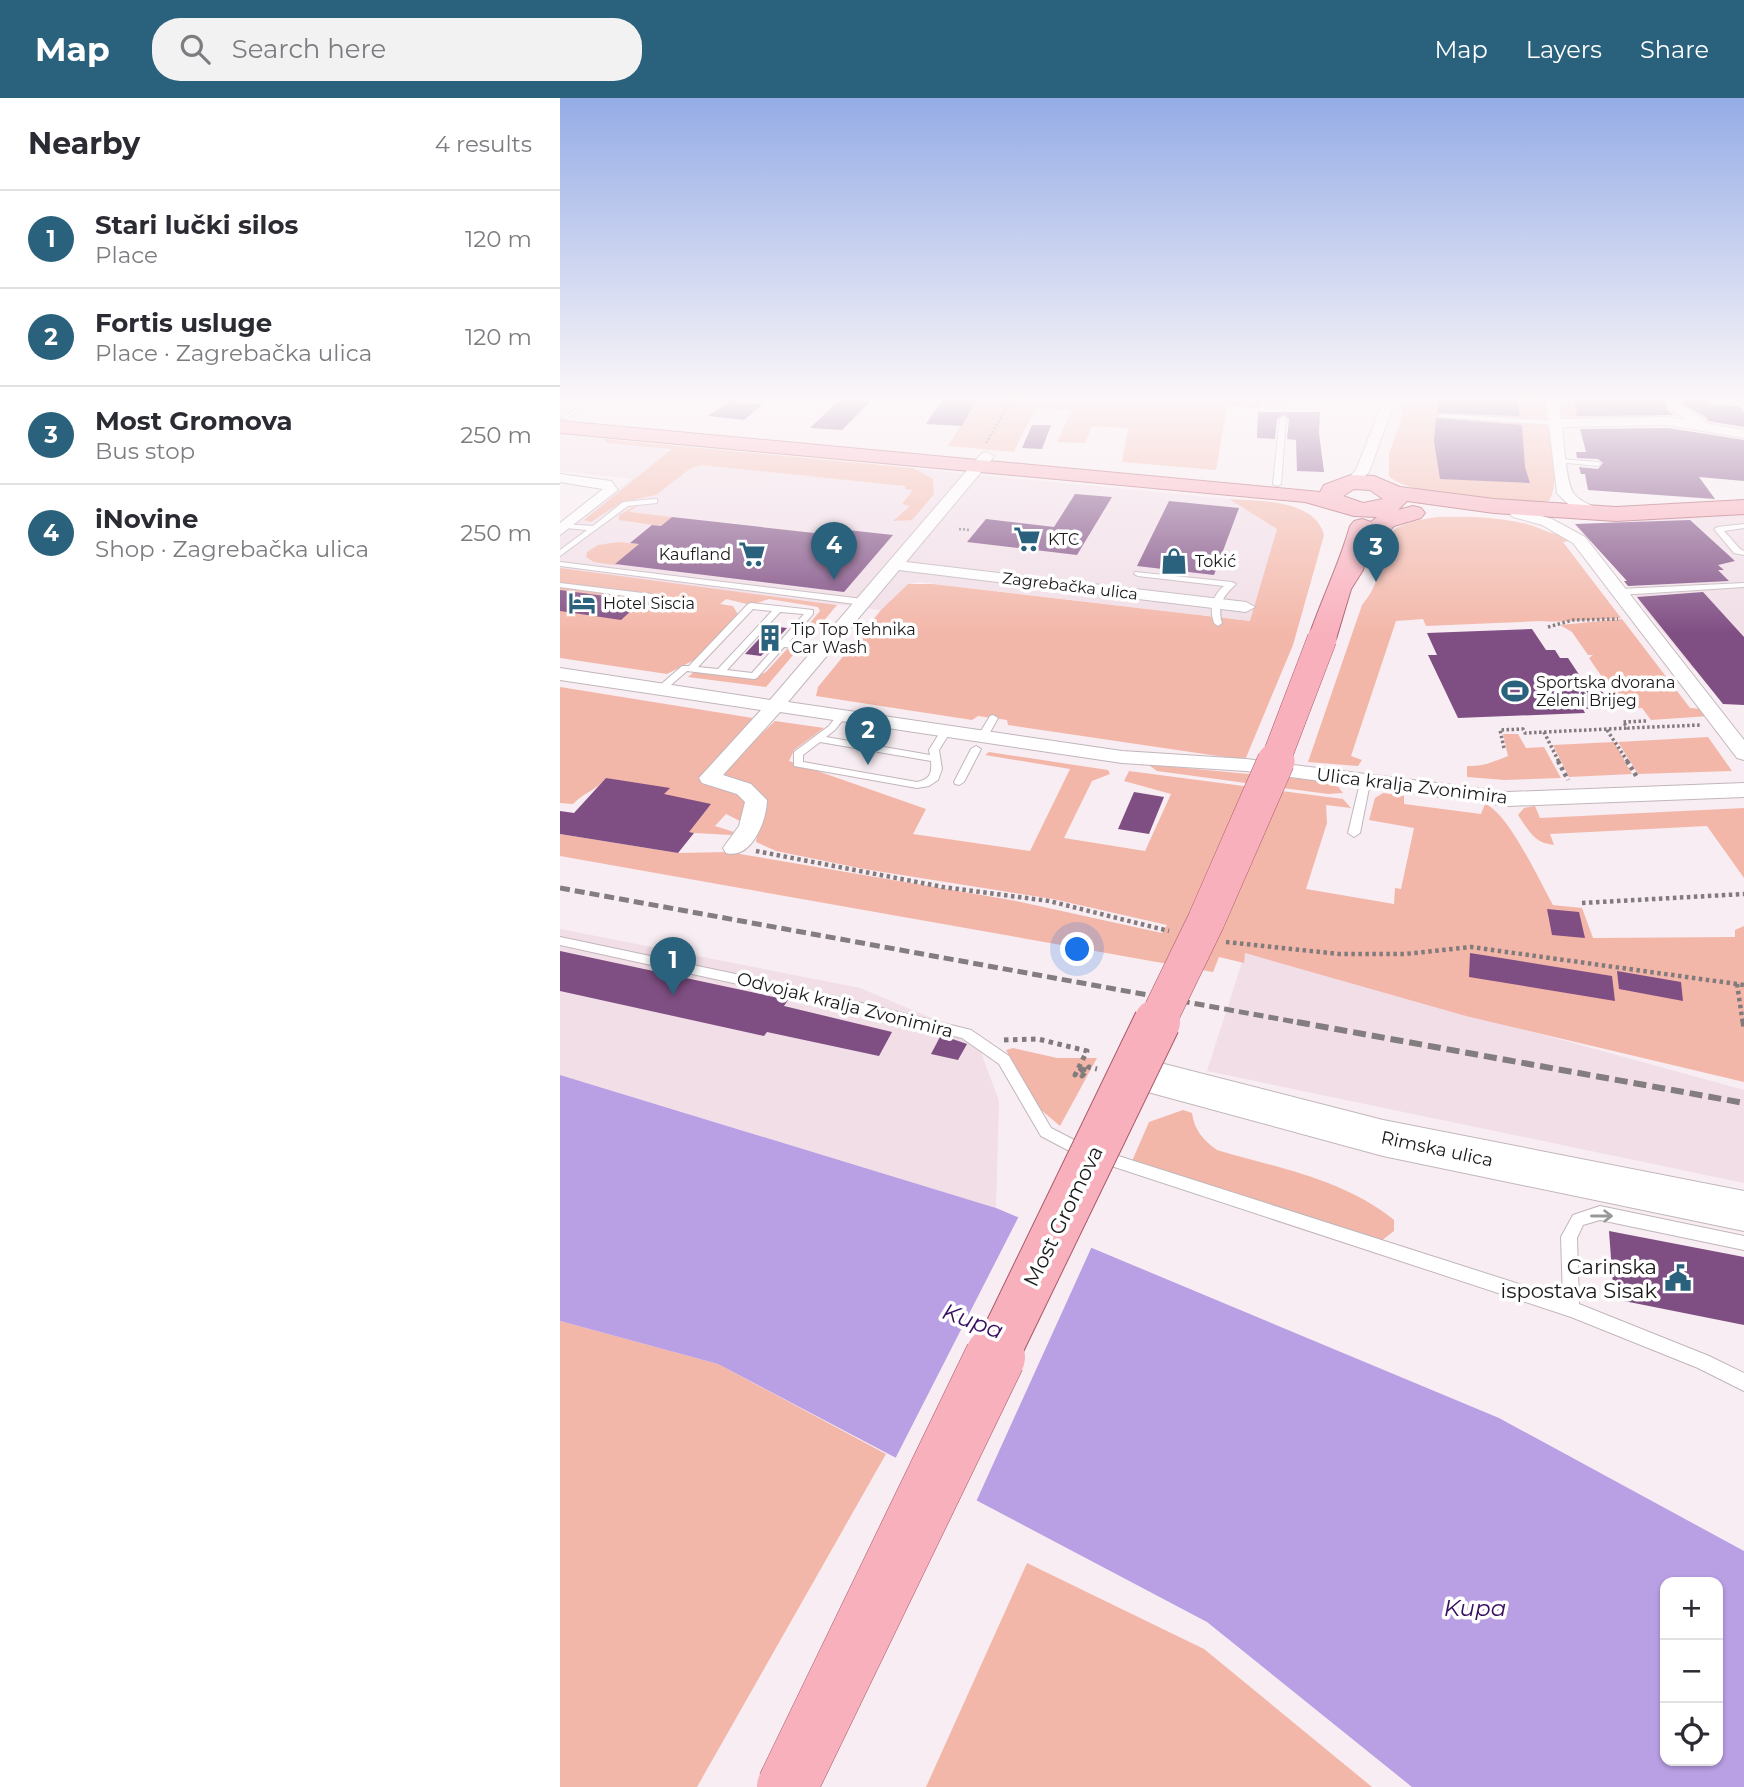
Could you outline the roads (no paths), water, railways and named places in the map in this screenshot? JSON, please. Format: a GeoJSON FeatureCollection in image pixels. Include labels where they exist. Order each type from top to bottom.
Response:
{"type":"FeatureCollection","features":[{"type":"Feature","properties":{"kind":"main road"},"geometry":{"type":"LineString","coordinates":[[942,478],[955,495]]}},
{"type":"Feature","properties":{"kind":"main road"},"geometry":{"type":"LineString","coordinates":[[1149,478],[1305,495],[1342,494]]}},
{"type":"Feature","properties":{"kind":"main road"},"geometry":{"type":"LineString","coordinates":[[1209,478],[1491,511]]}},
{"type":"Feature","properties":{"kind":"main road"},"geometry":{"type":"LineString","coordinates":[[1239,489],[1294,499],[1324,512],[1337,528],[1348,553]]}},
{"type":"Feature","properties":{"kind":"main road"},"geometry":{"type":"LineString","coordinates":[[1342,494],[1350,521],[1348,553]]}},
{"type":"Feature","properties":{"kind":"main road"},"geometry":{"type":"LineString","coordinates":[[1348,553],[1365,518],[1386,499],[1422,499],[1588,519],[1744,507]]}},
{"type":"Feature","properties":{"kind":"main road"},"geometry":{"type":"LineString","coordinates":[[1348,553],[1380,526],[1401,516],[1430,511],[1526,512]]}},
{"type":"Feature","properties":{"kind":"main road","name":"Most Gromova"},"geometry":{"type":"LineString","coordinates":[[787,1787],[1115,1071],[1261,802],[1322,639],[1338,589],[1336,575],[1348,553]]}},
{"type":"Feature","properties":{"kind":"main road","name":"Rimska ulica"},"geometry":{"type":"LineString","coordinates":[[1115,1071],[1395,1140],[1744,1211]]}},
{"type":"Feature","properties":{"kind":"street"},"geometry":{"type":"LineString","coordinates":[[560,478],[607,484],[611,490],[563,528]]}},
{"type":"Feature","properties":{"kind":"street"},"geometry":{"type":"LineString","coordinates":[[734,848],[752,825],[757,813],[756,800],[744,789],[709,778],[771,712],[967,478]]}},
{"type":"Feature","properties":{"kind":"street"},"geometry":{"type":"LineString","coordinates":[[1342,494],[1357,478]]}},
{"type":"Feature","properties":{"kind":"street"},"geometry":{"type":"LineString","coordinates":[[1378,478],[1386,499]]}},
{"type":"Feature","properties":{"kind":"street"},"geometry":{"type":"LineString","coordinates":[[1562,478],[1564,493],[1588,519],[1579,540],[1744,754]]}},
{"type":"Feature","properties":{"kind":"street"},"geometry":{"type":"LineString","coordinates":[[1526,512],[1555,504],[1564,493]]}},
{"type":"Feature","properties":{"kind":"street","name":"Zagrebačka ulica"},"geometry":{"type":"LineString","coordinates":[[894,565],[1245,607]]}},
{"type":"Feature","properties":{"kind":"street"},"geometry":{"type":"LineString","coordinates":[[560,674],[661,689],[771,712],[841,716],[946,731],[979,743]]}},
{"type":"Feature","properties":{"kind":"street","name":"Ulica kralja Zvonimira"},"geometry":{"type":"LineString","coordinates":[[979,743],[1122,757],[1246,765],[1508,799],[1744,790]]}},
{"type":"Feature","properties":{"kind":"lane"},"geometry":{"type":"LineString","coordinates":[[1277,484],[1278,478]]}},
{"type":"Feature","properties":{"kind":"lane"},"geometry":{"type":"LineString","coordinates":[[560,554],[626,504],[654,501]]}},
{"type":"Feature","properties":{"kind":"lane"},"geometry":{"type":"LineString","coordinates":[[1742,554],[1719,527],[1744,526]]}},
{"type":"Feature","properties":{"kind":"lane"},"geometry":{"type":"LineString","coordinates":[[563,528],[594,528]]}},
{"type":"Feature","properties":{"kind":"lane"},"geometry":{"type":"LineString","coordinates":[[560,564],[863,602]]}},
{"type":"Feature","properties":{"kind":"lane"},"geometry":{"type":"LineString","coordinates":[[1138,574],[1232,584],[1220,593],[1216,604],[1219,623]]}},
{"type":"Feature","properties":{"kind":"lane"},"geometry":{"type":"LineString","coordinates":[[1164,597],[1172,578]]}},
{"type":"Feature","properties":{"kind":"lane"},"geometry":{"type":"LineString","coordinates":[[560,585],[651,597],[653,602]]}},
{"type":"Feature","properties":{"kind":"lane"},"geometry":{"type":"LineString","coordinates":[[1620,592],[1744,585]]}},
{"type":"Feature","properties":{"kind":"lane"},"geometry":{"type":"LineString","coordinates":[[661,689],[679,672],[693,667],[751,606],[810,612],[754,676],[693,667]]}},
{"type":"Feature","properties":{"kind":"lane"},"geometry":{"type":"LineString","coordinates":[[721,671],[778,609]]}},
{"type":"Feature","properties":{"kind":"lane"},"geometry":{"type":"LineString","coordinates":[[782,644],[824,648]]}},
{"type":"Feature","properties":{"kind":"lane"},"geometry":{"type":"LineString","coordinates":[[841,716],[798,754],[798,764],[917,785],[933,779],[938,769],[934,750],[946,731]]}},
{"type":"Feature","properties":{"kind":"lane"},"geometry":{"type":"LineString","coordinates":[[959,782],[993,718]]}},
{"type":"Feature","properties":{"kind":"lane"},"geometry":{"type":"LineString","coordinates":[[818,739],[936,759]]}},
{"type":"Feature","properties":{"kind":"lane"},"geometry":{"type":"LineString","coordinates":[[1354,833],[1365,782]]}},
{"type":"Feature","properties":{"kind":"lane","name":"Odvojak kralja Zvonimira"},"geometry":{"type":"LineString","coordinates":[[560,941],[793,990],[966,1034],[1004,1060],[1046,1132],[1080,1150],[1571,1309],[1703,1362],[1744,1382]]}},
{"type":"Feature","properties":{"kind":"lane"},"geometry":{"type":"LineString","coordinates":[[1571,1309],[1569,1237],[1578,1220],[1600,1213],[1744,1244]]}},
{"type":"Feature","properties":{"kind":"water","name":"Kupa"},"geometry":{"type":"Polygon","coordinates":[[[560,1075],[996,1208],[1499,1418],[1744,1551],[1744,1787],[1412,1787],[1207,1622],[718,1364],[560,1321],[560,1075]]]}},
{"type":"Feature","properties":{"kind":"railway"},"geometry":{"type":"LineString","coordinates":[[560,888],[1307,1024]]}},
{"type":"Feature","properties":{"kind":"railway"},"geometry":{"type":"LineString","coordinates":[[1297,1022],[1744,1103]]}},
{"type":"Feature","properties":{"kind":"place","name":"KTC"},"geometry":{"type":"Point","coordinates":[1027,539]}},
{"type":"Feature","properties":{"kind":"place","name":"Kaufland"},"geometry":{"type":"Point","coordinates":[752,554]}},
{"type":"Feature","properties":{"kind":"place","name":"Tokić"},"geometry":{"type":"Point","coordinates":[1174,561]}},
{"type":"Feature","properties":{"kind":"place","name":"iNovine"},"geometry":{"type":"Point","coordinates":[834,580]}},
{"type":"Feature","properties":{"kind":"place","name":"Most Gromova"},"geometry":{"type":"Point","coordinates":[1376,582]}},
{"type":"Feature","properties":{"kind":"place","name":"Hotel Siscia"},"geometry":{"type":"Point","coordinates":[582,603]}},
{"type":"Feature","properties":{"kind":"place","name":"Tip Top Tehnika Car Wash"},"geometry":{"type":"Point","coordinates":[770,638]}},
{"type":"Feature","properties":{"kind":"place","name":"Sportska dvorana Zeleni Brijeg"},"geometry":{"type":"Point","coordinates":[1515,691]}},
{"type":"Feature","properties":{"kind":"place","name":"Fortis usluge"},"geometry":{"type":"Point","coordinates":[868,765]}},
{"type":"Feature","properties":{"kind":"place","name":"Stari lučki silos"},"geometry":{"type":"Point","coordinates":[673,995]}},
{"type":"Feature","properties":{"kind":"place","name":"Carinska ispostava Sisak"},"geometry":{"type":"Point","coordinates":[1678,1278]}}]}
